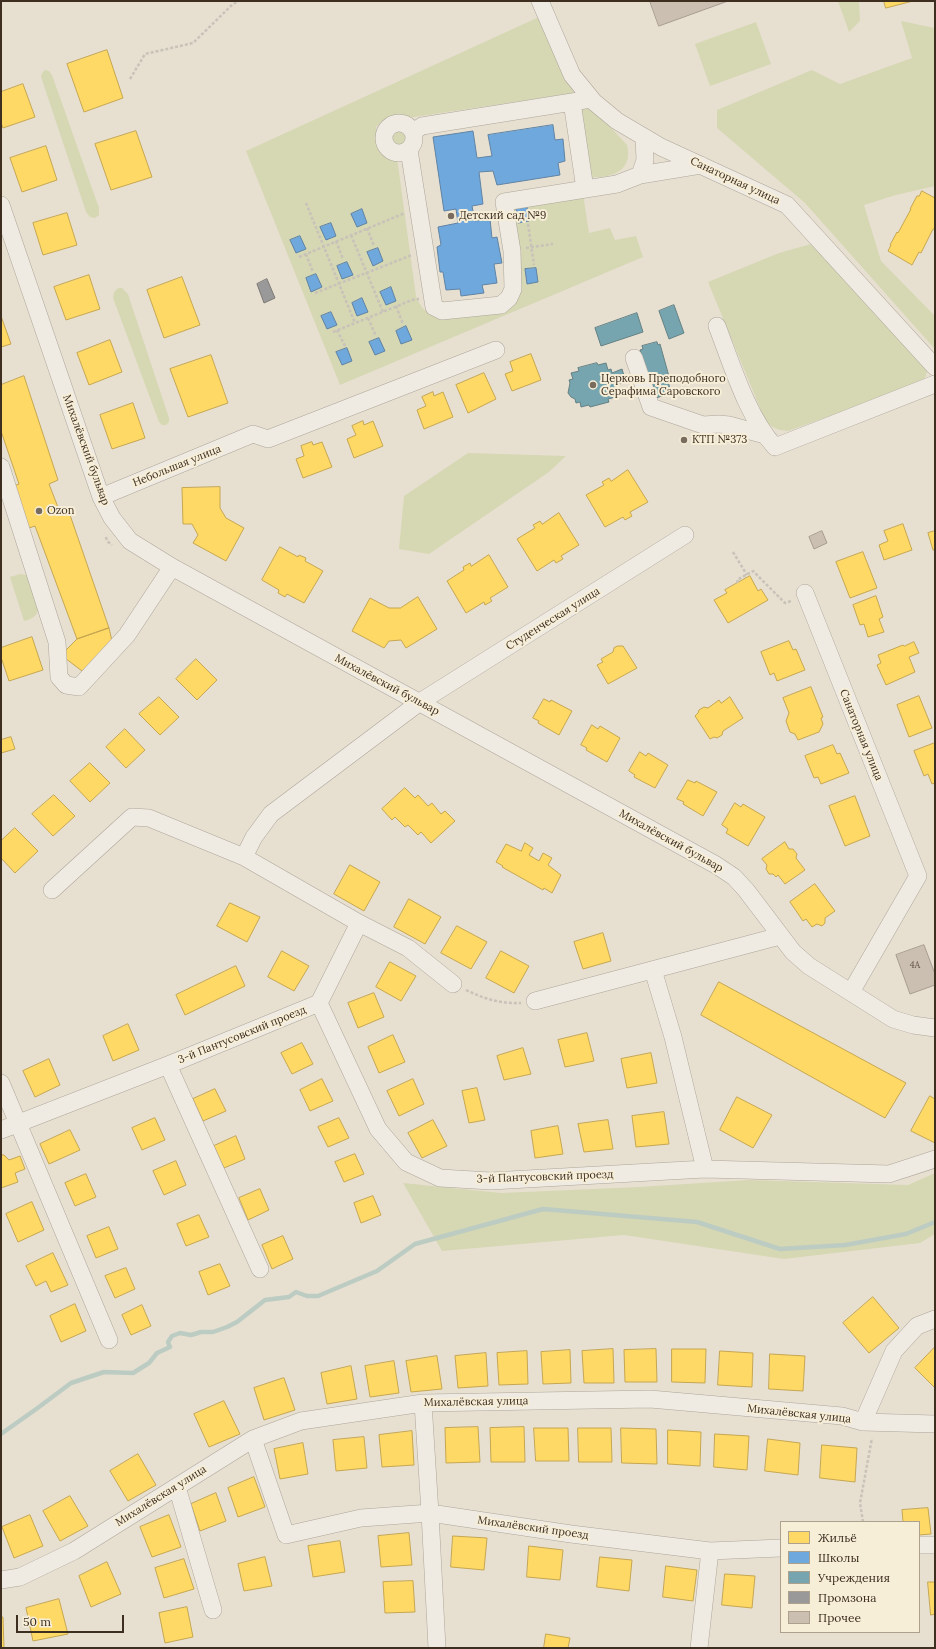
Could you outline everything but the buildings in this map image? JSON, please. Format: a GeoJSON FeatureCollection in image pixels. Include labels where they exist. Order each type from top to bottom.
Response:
{"type":"FeatureCollection","features":[{"type":"Feature","properties":{"kind":"street","name":"Санаторная улица"},"geometry":{"type":"LineString","coordinates":[[540,1],[572,75],[591,99],[617,121],[661,147],[787,205],[935,367]]}},
{"type":"Feature","properties":{"kind":"street"},"geometry":{"type":"LineString","coordinates":[[413,132],[422,126],[591,99]]}},
{"type":"Feature","properties":{"kind":"street"},"geometry":{"type":"LineString","coordinates":[[572,102],[585,189]]}},
{"type":"Feature","properties":{"kind":"street"},"geometry":{"type":"LineString","coordinates":[[398,123],[407,125],[413,132],[414,142],[409,150],[400,154],[390,151],[386,147],[384,137],[388,127],[398,123]]}},
{"type":"Feature","properties":{"kind":"street"},"geometry":{"type":"LineString","coordinates":[[640,175],[645,160],[644,137]]}},
{"type":"Feature","properties":{"kind":"street"},"geometry":{"type":"LineString","coordinates":[[409,150],[434,307],[442,311],[501,305],[509,298],[513,289],[512,251],[504,202],[617,184],[640,175],[701,165]]}},
{"type":"Feature","properties":{"kind":"street","name":"Михалёвский бульвар"},"geometry":{"type":"LineString","coordinates":[[1,205],[101,497],[112,518],[130,541],[172,567],[716,865],[734,877],[746,890],[793,952],[808,966],[893,1019],[912,1025],[935,1028]]}},
{"type":"Feature","properties":{"kind":"street"},"geometry":{"type":"LineString","coordinates":[[717,326],[751,410],[764,435],[775,447],[935,384]]}},
{"type":"Feature","properties":{"kind":"street","name":"Небольшая улица"},"geometry":{"type":"LineString","coordinates":[[101,497],[252,434],[268,439],[496,350]]}},
{"type":"Feature","properties":{"kind":"street"},"geometry":{"type":"LineString","coordinates":[[634,358],[651,407],[703,425],[729,425],[764,435]]}},
{"type":"Feature","properties":{"kind":"street"},"geometry":{"type":"LineString","coordinates":[[1,467],[57,642],[59,677],[66,685],[79,687],[127,635],[172,567]]}},
{"type":"Feature","properties":{"kind":"street","name":"Студенческая улица"},"geometry":{"type":"LineString","coordinates":[[244,857],[254,837],[271,814],[420,702],[686,535]]}},
{"type":"Feature","properties":{"kind":"street","name":"Санаторная улица"},"geometry":{"type":"LineString","coordinates":[[798,597],[918,876],[851,992]]}},
{"type":"Feature","properties":{"kind":"street"},"geometry":{"type":"LineString","coordinates":[[52,890],[132,817],[149,818],[244,857],[359,923],[408,948],[454,984]]}},
{"type":"Feature","properties":{"kind":"street"},"geometry":{"type":"LineString","coordinates":[[319,1003],[359,923]]}},
{"type":"Feature","properties":{"kind":"street"},"geometry":{"type":"LineString","coordinates":[[535,1001],[780,936]]}},
{"type":"Feature","properties":{"kind":"street"},"geometry":{"type":"LineString","coordinates":[[653,970],[673,1037],[705,1169]]}},
{"type":"Feature","properties":{"kind":"street","name":"3-й Пантусовский проезд"},"geometry":{"type":"LineString","coordinates":[[1,1130],[168,1065],[319,1003],[378,1129],[406,1162],[440,1178],[491,1181],[705,1169],[889,1174],[935,1159]]}},
{"type":"Feature","properties":{"kind":"street","name":"3-й Пантусовский проезд"},"geometry":{"type":"LineString","coordinates":[[168,1065],[260,1269]]}},
{"type":"Feature","properties":{"kind":"street"},"geometry":{"type":"LineString","coordinates":[[1,1083],[19,1122],[109,1340]]}},
{"type":"Feature","properties":{"kind":"street","name":"Михалёвская улица"},"geometry":{"type":"LineString","coordinates":[[1,1580],[20,1577],[74,1551],[253,1439],[301,1421],[423,1403],[650,1399],[842,1416],[869,1422],[894,1351],[917,1326],[935,1319]]}},
{"type":"Feature","properties":{"kind":"street"},"geometry":{"type":"LineString","coordinates":[[423,1403],[437,1648]]}},
{"type":"Feature","properties":{"kind":"street"},"geometry":{"type":"LineString","coordinates":[[869,1422],[935,1424]]}},
{"type":"Feature","properties":{"kind":"street","name":"Михалёвский проезд"},"geometry":{"type":"LineString","coordinates":[[253,1439],[286,1535],[361,1518],[430,1513],[571,1534],[710,1551],[780,1548]]}},
{"type":"Feature","properties":{"kind":"street"},"geometry":{"type":"LineString","coordinates":[[177,1486],[213,1610]]}},
{"type":"Feature","properties":{"kind":"street"},"geometry":{"type":"LineString","coordinates":[[920,1544],[935,1545]]}},
{"type":"Feature","properties":{"kind":"street"},"geometry":{"type":"LineString","coordinates":[[699,1648],[710,1551]]}},
{"type":"Feature","properties":{"kind":"path"},"geometry":{"type":"LineString","coordinates":[[130,79],[145,54],[193,43],[233,4],[239,1]]}},
{"type":"Feature","properties":{"kind":"path"},"geometry":{"type":"LineString","coordinates":[[306,203],[355,323]]}},
{"type":"Feature","properties":{"kind":"path"},"geometry":{"type":"LineString","coordinates":[[299,257],[407,212],[419,211]]}},
{"type":"Feature","properties":{"kind":"path"},"geometry":{"type":"LineString","coordinates":[[528,224],[534,265]]}},
{"type":"Feature","properties":{"kind":"path"},"geometry":{"type":"LineString","coordinates":[[367,228],[374,246]]}},
{"type":"Feature","properties":{"kind":"path"},"geometry":{"type":"LineString","coordinates":[[351,235],[383,312]]}},
{"type":"Feature","properties":{"kind":"path"},"geometry":{"type":"LineString","coordinates":[[336,241],[343,259]]}},
{"type":"Feature","properties":{"kind":"path"},"geometry":{"type":"LineString","coordinates":[[512,251],[553,244]]}},
{"type":"Feature","properties":{"kind":"path"},"geometry":{"type":"LineString","coordinates":[[306,254],[313,272]]}},
{"type":"Feature","properties":{"kind":"path"},"geometry":{"type":"LineString","coordinates":[[315,293],[411,255],[426,254]]}},
{"type":"Feature","properties":{"kind":"path"},"geometry":{"type":"LineString","coordinates":[[333,332],[412,300],[433,296]]}},
{"type":"Feature","properties":{"kind":"path"},"geometry":{"type":"LineString","coordinates":[[396,306],[403,324]]}},
{"type":"Feature","properties":{"kind":"path"},"geometry":{"type":"LineString","coordinates":[[368,318],[376,336]]}},
{"type":"Feature","properties":{"kind":"path"},"geometry":{"type":"LineString","coordinates":[[337,330],[345,346]]}},
{"type":"Feature","properties":{"kind":"path"},"geometry":{"type":"LineString","coordinates":[[733,552],[747,575]]}},
{"type":"Feature","properties":{"kind":"path"},"geometry":{"type":"LineString","coordinates":[[738,583],[737,580],[753,571],[785,603],[798,597]]}},
{"type":"Feature","properties":{"kind":"path"},"geometry":{"type":"LineString","coordinates":[[454,984],[479,997],[507,1004],[535,1001]]}},
{"type":"Feature","properties":{"kind":"path"},"geometry":{"type":"LineString","coordinates":[[863,1521],[860,1503],[869,1422]]}},
{"type":"Feature","properties":{"kind":"green space"},"geometry":{"type":"Polygon","coordinates":[[[838,1],[859,1],[860,21],[849,32],[838,1]]]}},
{"type":"Feature","properties":{"kind":"green space","name":"Детский сад №9"},"geometry":{"type":"Polygon","coordinates":[[[539,17],[574,93],[381,122],[376,127],[379,143],[383,150],[397,158],[416,296],[422,307],[428,313],[439,318],[506,306],[508,206],[583,194],[589,233],[610,228],[615,240],[636,236],[643,257],[340,385],[246,151],[539,17]]]}},
{"type":"Feature","properties":{"kind":"green space"},"geometry":{"type":"Polygon","coordinates":[[[901,21],[935,28],[935,186],[896,195],[864,205],[881,261],[935,316],[934,348],[805,203],[717,128],[717,110],[812,70],[840,84],[912,58],[901,21]]]}},
{"type":"Feature","properties":{"kind":"green space"},"geometry":{"type":"Polygon","coordinates":[[[756,22],[771,64],[710,86],[695,44],[756,22]]]}},
{"type":"Feature","properties":{"kind":"green space"},"geometry":{"type":"Polygon","coordinates":[[[45,70],[49,71],[52,75],[99,208],[99,215],[95,218],[90,217],[86,212],[41,77],[45,70]]]}},
{"type":"Feature","properties":{"kind":"green space"},"geometry":{"type":"Polygon","coordinates":[[[586,101],[627,145],[627,162],[623,168],[603,177],[586,177],[576,106],[586,101]]]}},
{"type":"Feature","properties":{"kind":"green space"},"geometry":{"type":"Polygon","coordinates":[[[399,129],[406,132],[409,139],[406,146],[399,149],[392,146],[389,139],[392,132],[399,129]]]}},
{"type":"Feature","properties":{"kind":"green space"},"geometry":{"type":"Polygon","coordinates":[[[811,244],[814,245],[925,367],[927,372],[925,378],[919,384],[788,431],[784,431],[772,427],[765,420],[708,282],[779,253],[811,244]]]}},
{"type":"Feature","properties":{"kind":"green space"},"geometry":{"type":"Polygon","coordinates":[[[118,288],[122,288],[128,294],[169,418],[169,422],[166,425],[162,425],[159,422],[113,298],[114,292],[118,288]]]}},
{"type":"Feature","properties":{"kind":"green space"},"geometry":{"type":"Polygon","coordinates":[[[468,453],[566,456],[549,472],[429,554],[399,549],[404,496],[468,453]]]}},
{"type":"Feature","properties":{"kind":"green space"},"geometry":{"type":"Polygon","coordinates":[[[20,574],[27,575],[40,606],[35,616],[24,621],[10,577],[20,574]]]}},
{"type":"Feature","properties":{"kind":"green space"},"geometry":{"type":"Polygon","coordinates":[[[935,1173],[935,1234],[920,1243],[784,1259],[624,1235],[442,1251],[403,1183],[501,1193],[639,1187],[749,1180],[908,1185],[935,1173]]]}},
{"type":"Feature","properties":{"kind":"waterway"},"geometry":{"type":"LineString","coordinates":[[1,1434],[71,1383],[104,1372],[133,1373],[149,1363],[157,1353],[170,1347],[168,1342],[172,1336],[180,1333],[191,1335],[201,1332],[213,1332],[237,1322],[265,1300],[289,1297],[296,1292],[307,1296],[318,1296],[377,1271],[415,1244],[543,1209],[697,1222],[780,1249],[845,1245],[906,1234],[935,1222]]}},
{"type":"Feature","properties":{"kind":"place","name":"Детский сад №9"},"geometry":{"type":"Point","coordinates":[451,216]}},
{"type":"Feature","properties":{"kind":"place","name":"Церковь Преподобного Серафима Саровского"},"geometry":{"type":"Point","coordinates":[593,385]}},
{"type":"Feature","properties":{"kind":"place","name":"КТП №373"},"geometry":{"type":"Point","coordinates":[684,440]}},
{"type":"Feature","properties":{"kind":"place","name":"Ozon"},"geometry":{"type":"Point","coordinates":[39,511]}}]}
